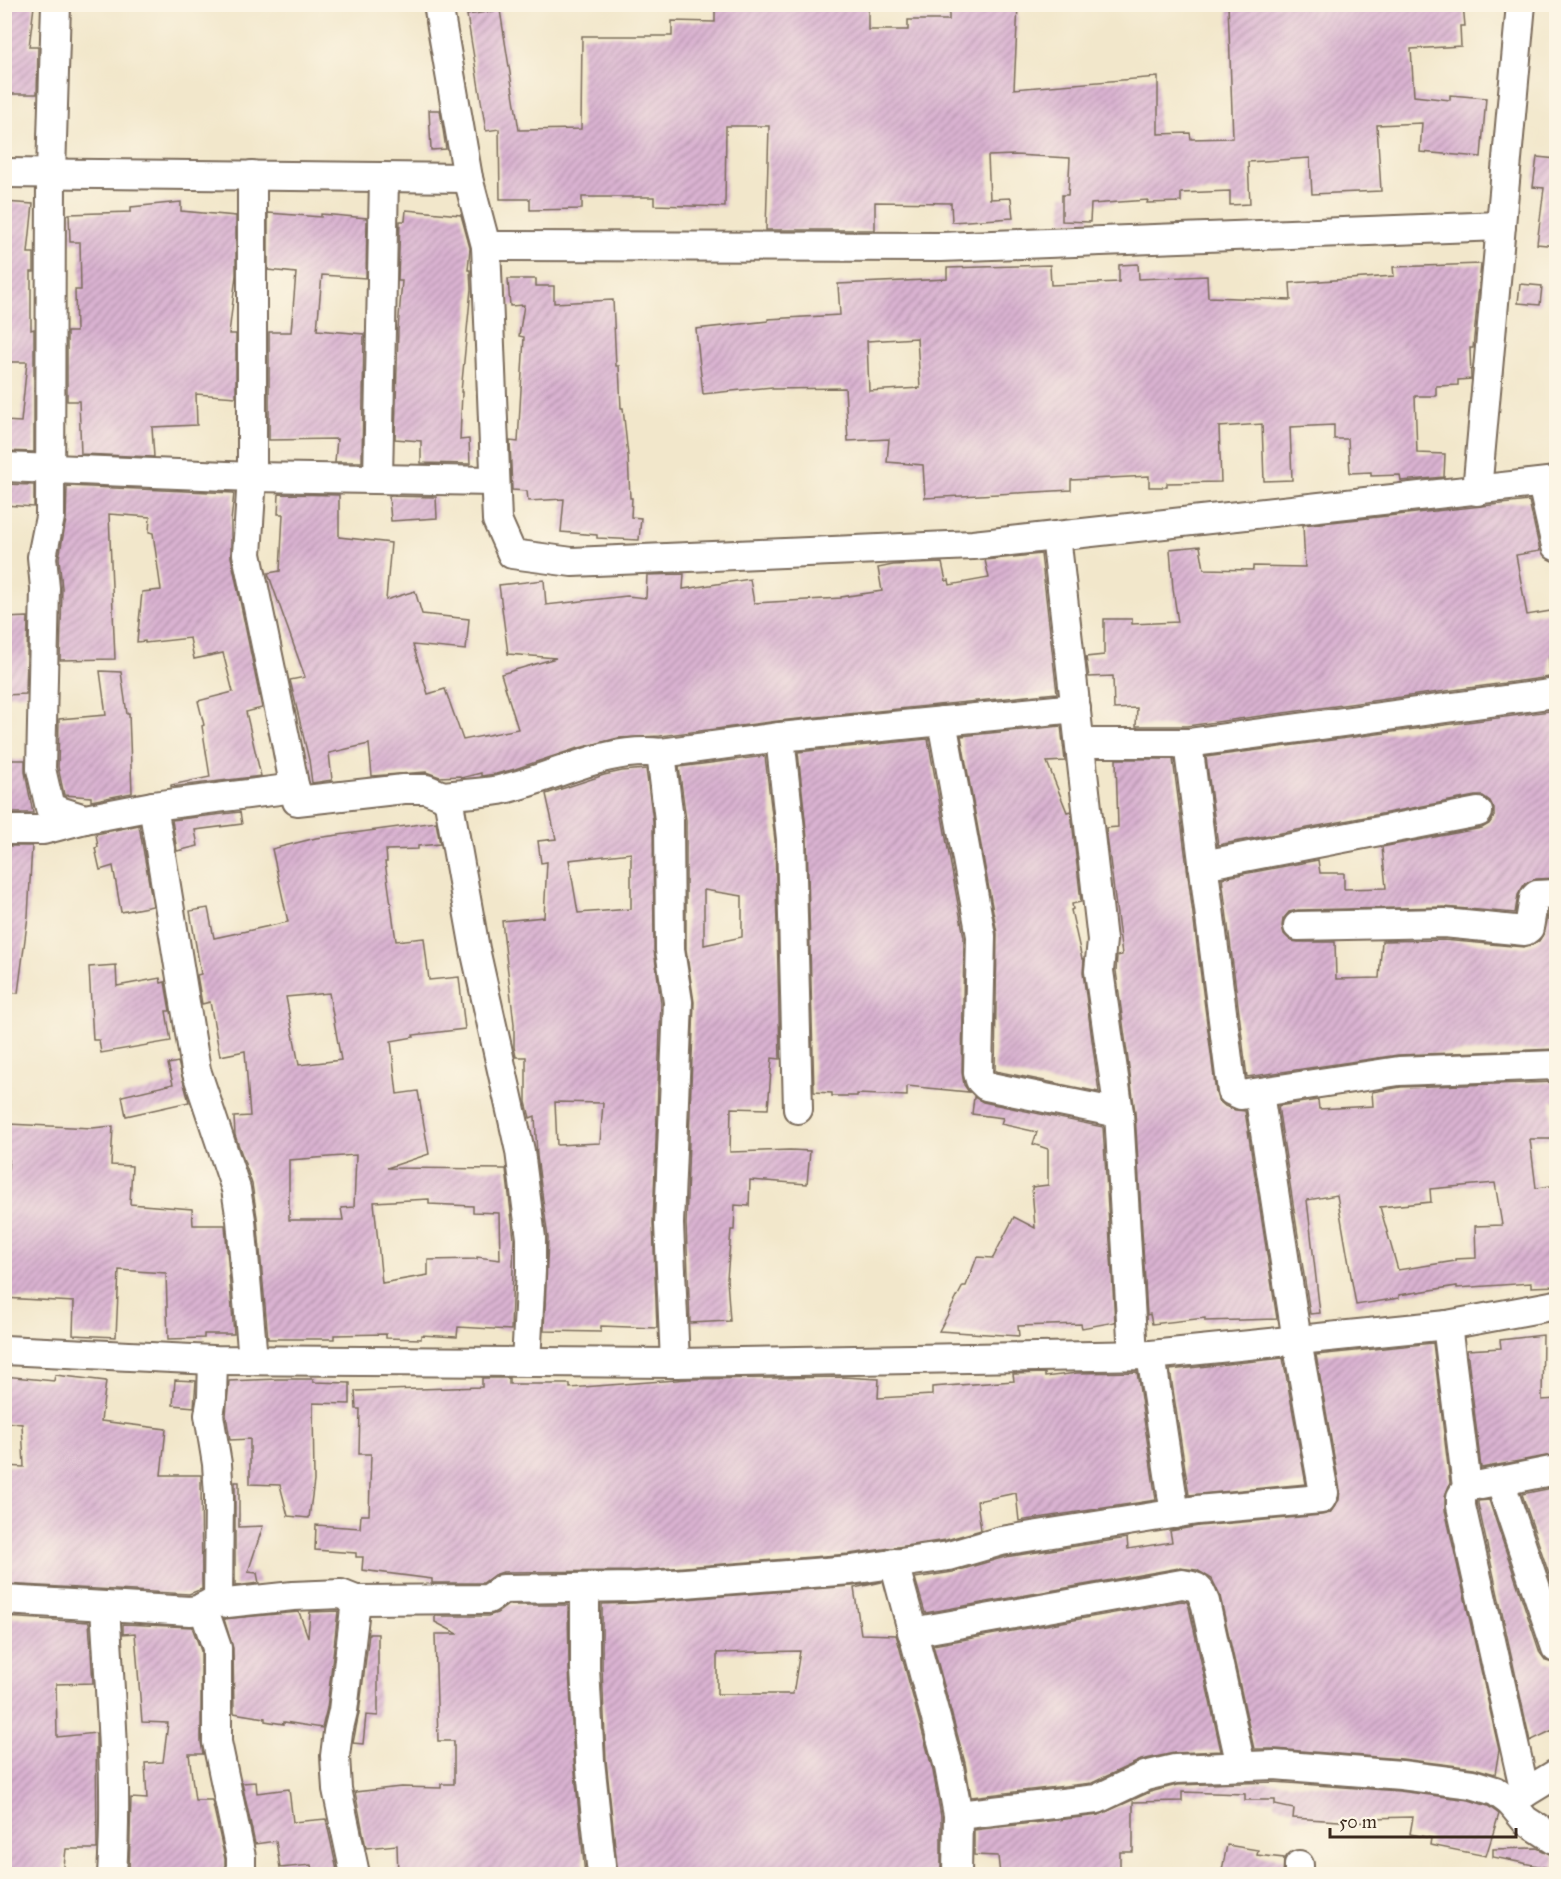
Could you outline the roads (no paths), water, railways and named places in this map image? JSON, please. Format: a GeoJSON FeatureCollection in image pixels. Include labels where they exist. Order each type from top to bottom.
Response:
{"type":"FeatureCollection","features":[{"type":"Feature","properties":{"kind":"street"},"geometry":{"type":"LineString","coordinates":[[56,4],[51,173],[50,517],[42,557],[45,588],[41,769],[50,808],[85,819]]}},
{"type":"Feature","properties":{"kind":"street"},"geometry":{"type":"LineString","coordinates":[[438,4],[468,178],[486,246],[497,520],[512,554],[572,562],[973,545],[1550,482],[1557,546]]}},
{"type":"Feature","properties":{"kind":"street"},"geometry":{"type":"LineString","coordinates":[[1477,491],[1521,4]]}},
{"type":"Feature","properties":{"kind":"street"},"geometry":{"type":"LineString","coordinates":[[4,173],[468,178]]}},
{"type":"Feature","properties":{"kind":"street"},"geometry":{"type":"LineString","coordinates":[[252,175],[252,477],[247,554],[297,801],[404,789],[426,789],[443,796],[449,803],[475,949],[520,1151],[531,1238],[526,1362]]}},
{"type":"Feature","properties":{"kind":"street"},"geometry":{"type":"LineString","coordinates":[[378,479],[384,178]]}},
{"type":"Feature","properties":{"kind":"street"},"geometry":{"type":"LineString","coordinates":[[486,246],[942,247],[1501,226]]}},
{"type":"Feature","properties":{"kind":"street"},"geometry":{"type":"LineString","coordinates":[[4,467],[252,477],[495,480]]}},
{"type":"Feature","properties":{"kind":"street"},"geometry":{"type":"LineString","coordinates":[[1056,536],[1102,940],[1099,971],[1119,1113],[1142,1355],[1175,1514]]}},
{"type":"Feature","properties":{"kind":"street"},"geometry":{"type":"LineString","coordinates":[[1080,743],[1188,742],[1557,693]]}},
{"type":"Feature","properties":{"kind":"street"},"geometry":{"type":"LineString","coordinates":[[443,796],[499,790],[617,754],[645,751],[661,753],[780,737],[1076,708]]}},
{"type":"Feature","properties":{"kind":"street"},"geometry":{"type":"LineString","coordinates":[[942,722],[981,936],[978,1073],[980,1080],[986,1086],[1119,1113]]}},
{"type":"Feature","properties":{"kind":"street"},"geometry":{"type":"LineString","coordinates":[[780,737],[791,839],[798,1109]]}},
{"type":"Feature","properties":{"kind":"street"},"geometry":{"type":"LineString","coordinates":[[1188,742],[1233,1091],[1240,1095],[1259,1093],[1399,1071],[1557,1065]]}},
{"type":"Feature","properties":{"kind":"street"},"geometry":{"type":"LineString","coordinates":[[661,753],[669,820],[670,950],[678,1002],[669,1224],[675,1363]]}},
{"type":"Feature","properties":{"kind":"street"},"geometry":{"type":"LineString","coordinates":[[4,830],[43,830],[153,806],[295,788]]}},
{"type":"Feature","properties":{"kind":"street"},"geometry":{"type":"LineString","coordinates":[[153,806],[196,1070],[236,1189],[241,1220],[253,1360]]}},
{"type":"Feature","properties":{"kind":"street"},"geometry":{"type":"LineString","coordinates":[[1203,865],[1478,812]]}},
{"type":"Feature","properties":{"kind":"street"},"geometry":{"type":"LineString","coordinates":[[1298,926],[1444,923],[1525,931],[1529,928],[1534,898],[1537,895],[1557,894]]}},
{"type":"Feature","properties":{"kind":"street"},"geometry":{"type":"LineString","coordinates":[[4,1600],[190,1611],[210,1603],[341,1593],[356,1600],[488,1599],[503,1589],[634,1587],[851,1570],[949,1556],[1001,1541],[1175,1514],[1321,1499],[1324,1493],[1297,1341],[1259,1093]]}},
{"type":"Feature","properties":{"kind":"street"},"geometry":{"type":"LineString","coordinates":[[4,1350],[213,1360],[675,1363],[1142,1355],[1447,1325],[1557,1305]]}},
{"type":"Feature","properties":{"kind":"street"},"geometry":{"type":"LineString","coordinates":[[1447,1325],[1467,1487],[1461,1497],[1461,1506],[1518,1797],[1525,1820],[1557,1840]]}},
{"type":"Feature","properties":{"kind":"street"},"geometry":{"type":"LineString","coordinates":[[213,1360],[212,1397],[208,1415],[217,1464],[219,1496],[210,1603],[217,1648],[217,1742],[241,1857],[241,1875]]}},
{"type":"Feature","properties":{"kind":"street"},"geometry":{"type":"LineString","coordinates":[[1467,1487],[1557,1470]]}},
{"type":"Feature","properties":{"kind":"street"},"geometry":{"type":"LineString","coordinates":[[1500,1481],[1557,1648]]}},
{"type":"Feature","properties":{"kind":"street"},"geometry":{"type":"LineString","coordinates":[[894,1563],[942,1734],[958,1815],[957,1875]]}},
{"type":"Feature","properties":{"kind":"street"},"geometry":{"type":"LineString","coordinates":[[912,1632],[1182,1584],[1196,1586],[1205,1602],[1241,1766]]}},
{"type":"Feature","properties":{"kind":"street"},"geometry":{"type":"LineString","coordinates":[[585,1589],[585,1668],[602,1875]]}},
{"type":"Feature","properties":{"kind":"street"},"geometry":{"type":"LineString","coordinates":[[355,1875],[337,1789],[335,1756],[343,1711],[356,1600]]}},
{"type":"Feature","properties":{"kind":"street"},"geometry":{"type":"LineString","coordinates":[[105,1606],[115,1785],[112,1875]]}},
{"type":"Feature","properties":{"kind":"street"},"geometry":{"type":"LineString","coordinates":[[958,1815],[1096,1799],[1145,1776],[1174,1769],[1274,1765],[1401,1775],[1472,1784],[1518,1797],[1557,1774]]}}]}
